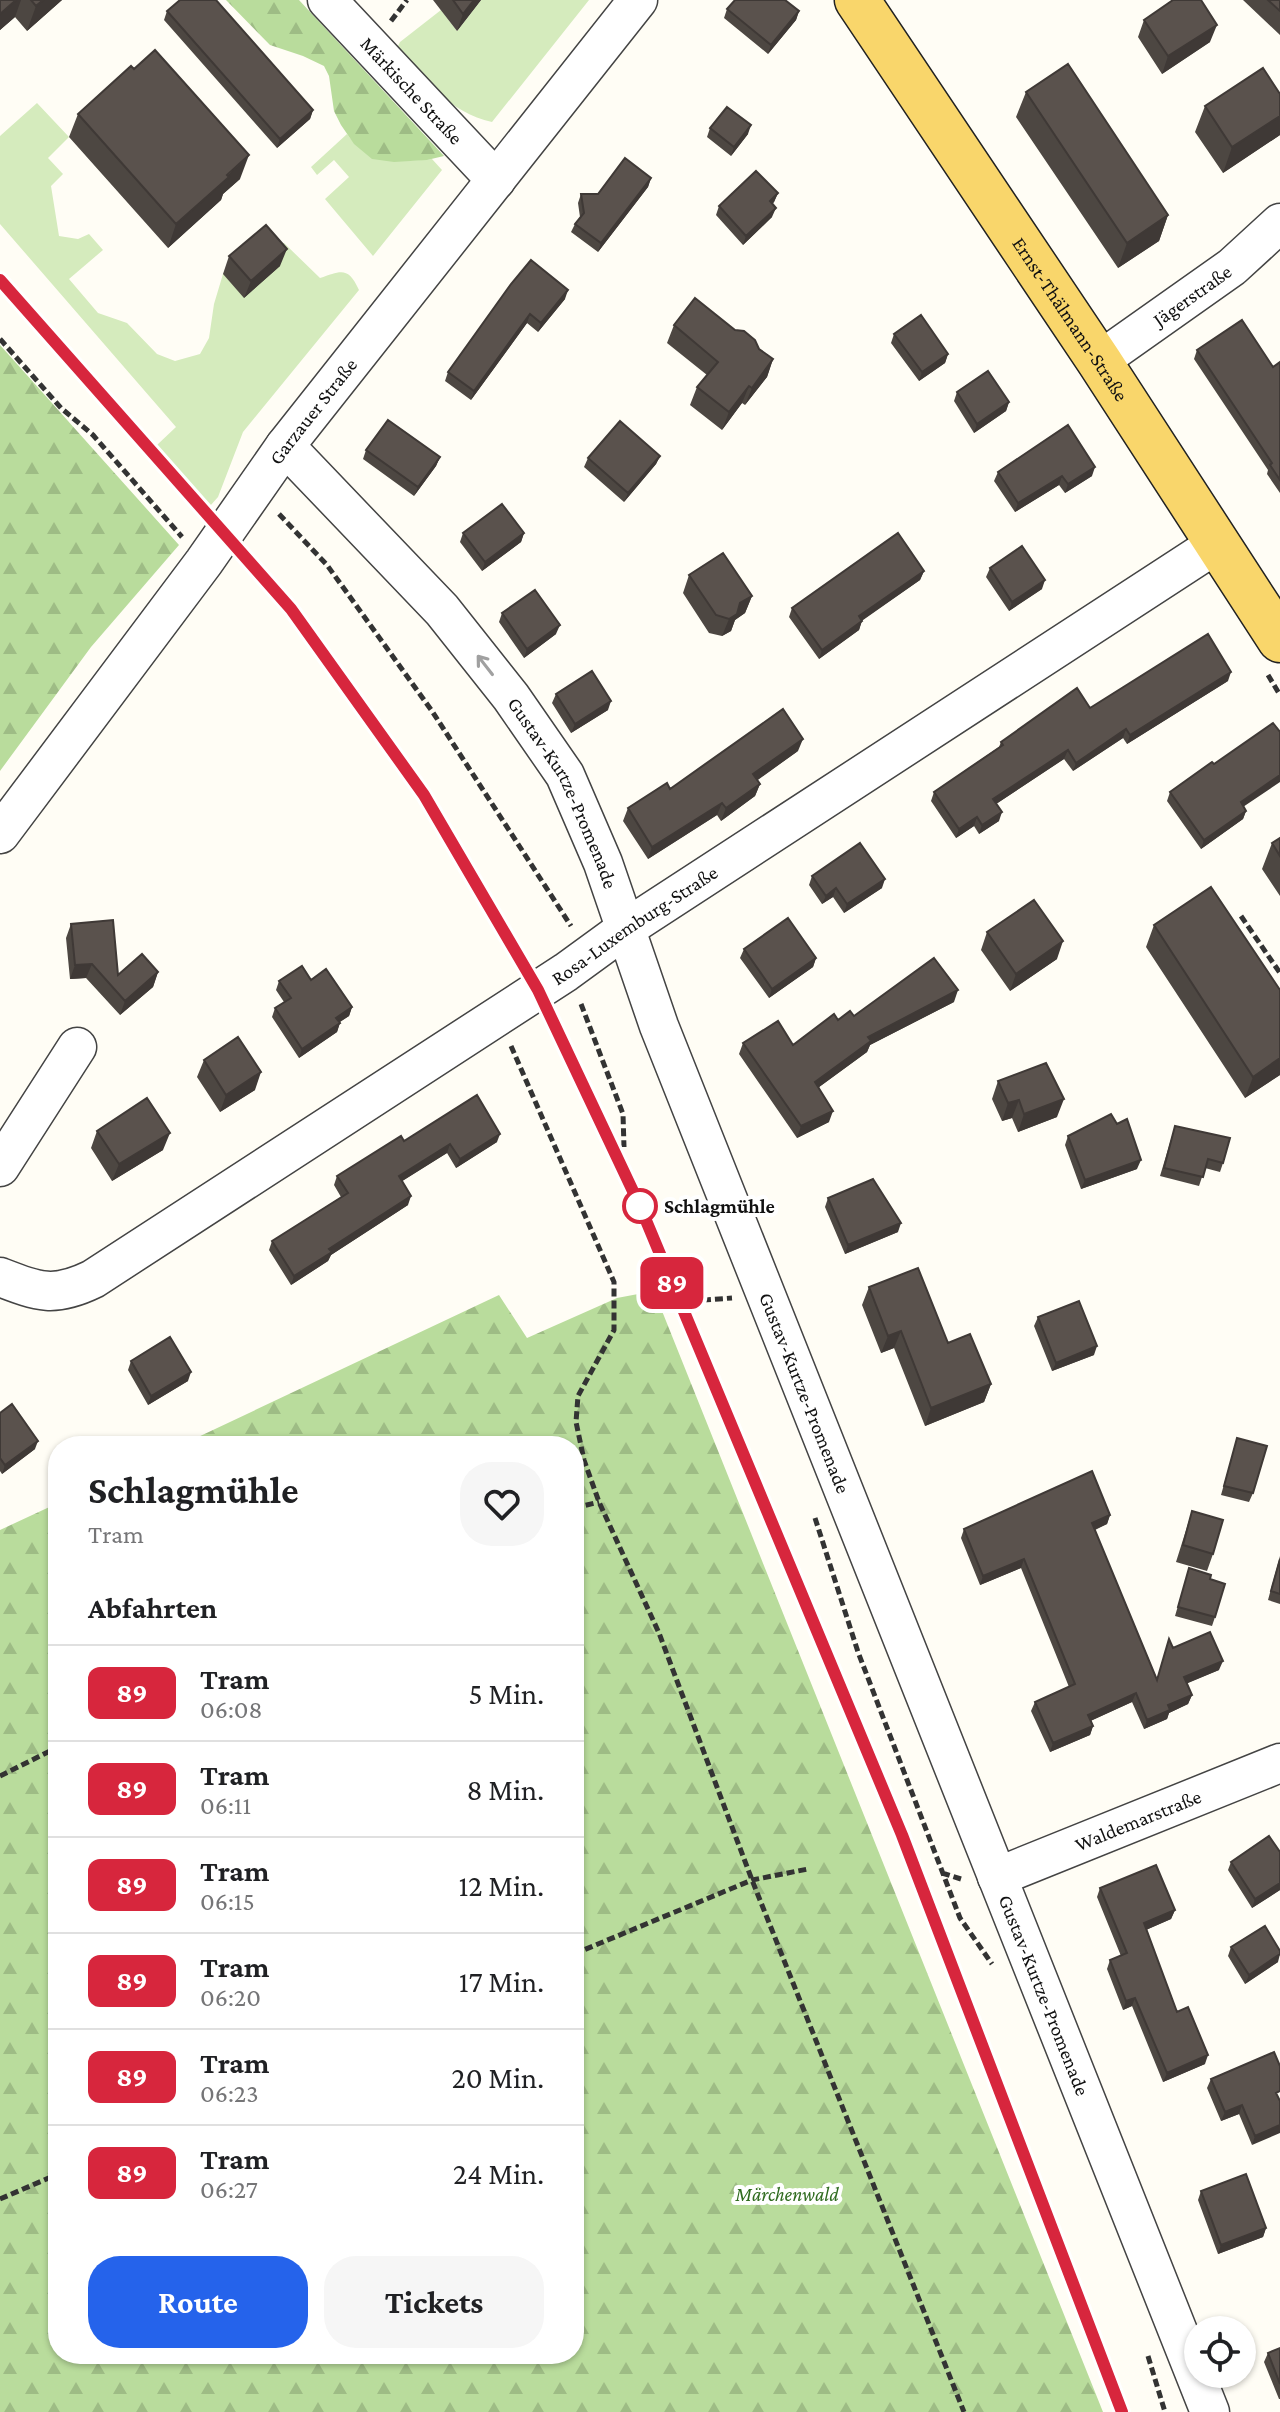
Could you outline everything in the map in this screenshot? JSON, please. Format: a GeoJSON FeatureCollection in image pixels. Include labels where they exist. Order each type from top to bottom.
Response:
{"type":"FeatureCollection","features":[{"type":"Feature","properties":{"kind":"main road","name":"Ernst-Thälmann-Straße"},"geometry":{"type":"LineString","coordinates":[[857,0],[1099,361],[1280,640]]}},
{"type":"Feature","properties":{"kind":"street","name":"Märkische Straße"},"geometry":{"type":"LineString","coordinates":[[327,0],[496,180]]}},
{"type":"Feature","properties":{"kind":"street","name":"Garzauer Straße"},"geometry":{"type":"LineString","coordinates":[[0,834],[256,490],[285,446],[638,0]]}},
{"type":"Feature","properties":{"kind":"street","name":"Jägerstraße"},"geometry":{"type":"LineString","coordinates":[[1099,361],[1232,267],[1280,223]]}},
{"type":"Feature","properties":{"kind":"street","name":"Gustav-Kurtze-Promenade"},"geometry":{"type":"LineString","coordinates":[[285,446],[442,610],[565,775],[603,863],[659,1026],[1210,2412]]}},
{"type":"Feature","properties":{"kind":"street","name":"Rosa-Luxemburg-Straße"},"geometry":{"type":"LineString","coordinates":[[0,1277],[29,1288],[56,1292],[72,1289],[93,1279],[1218,543]]}},
{"type":"Feature","properties":{"kind":"street"},"geometry":{"type":"LineString","coordinates":[[0,1167],[77,1047]]}},
{"type":"Feature","properties":{"kind":"street","name":"Waldemarstraße"},"geometry":{"type":"LineString","coordinates":[[997,1877],[1280,1763]]}},
{"type":"Feature","properties":{"kind":"path"},"geometry":{"type":"LineString","coordinates":[[0,339],[61,408],[93,435],[188,544]]}},
{"type":"Feature","properties":{"kind":"path"},"geometry":{"type":"LineString","coordinates":[[256,490],[327,565],[432,711],[578,964],[574,986],[623,1114],[624,1147]]}},
{"type":"Feature","properties":{"kind":"path"},"geometry":{"type":"LineString","coordinates":[[1241,916],[1279,970]]}},
{"type":"Feature","properties":{"kind":"path"},"geometry":{"type":"LineString","coordinates":[[485,1025],[511,1045],[614,1282],[614,1330],[578,1396],[576,1422],[579,1436]]}},
{"type":"Feature","properties":{"kind":"path"},"geometry":{"type":"LineString","coordinates":[[584,1460],[599,1502],[659,1633],[752,1880],[964,2412]]}},
{"type":"Feature","properties":{"kind":"path"},"geometry":{"type":"LineString","coordinates":[[584,1506],[599,1502]]}},
{"type":"Feature","properties":{"kind":"path"},"geometry":{"type":"LineString","coordinates":[[814,1518],[858,1652],[960,1918],[995,1968]]}},
{"type":"Feature","properties":{"kind":"path"},"geometry":{"type":"LineString","coordinates":[[0,1776],[48,1752]]}},
{"type":"Feature","properties":{"kind":"path"},"geometry":{"type":"LineString","coordinates":[[584,1950],[752,1880],[808,1869]]}},
{"type":"Feature","properties":{"kind":"path"},"geometry":{"type":"LineString","coordinates":[[0,2199],[48,2178]]}},
{"type":"Feature","properties":{"kind":"path"},"geometry":{"type":"LineString","coordinates":[[1143,2342],[1165,2412]]}},
{"type":"Feature","properties":{"kind":"green space"},"geometry":{"type":"Polygon","coordinates":[[[226,0],[299,0],[444,156],[394,162],[372,159],[354,144],[341,125],[334,111],[329,76],[324,66],[270,45],[226,0]]]}},
{"type":"Feature","properties":{"kind":"green space"},"geometry":{"type":"Polygon","coordinates":[[[481,0],[589,0],[492,122],[477,118],[451,103],[396,50],[400,42],[441,10],[457,31],[481,0]]]}},
{"type":"Feature","properties":{"kind":"green space"},"geometry":{"type":"Polygon","coordinates":[[[37,103],[69,137],[48,158],[63,174],[51,186],[59,236],[78,239],[89,234],[103,250],[69,279],[98,313],[127,323],[157,354],[175,361],[200,354],[209,338],[223,274],[271,242],[284,243],[320,278],[339,272],[347,274],[359,290],[243,432],[218,497],[210,506],[157,445],[176,427],[0,224],[0,136],[37,103]]]}},
{"type":"Feature","properties":{"kind":"green space"},"geometry":{"type":"Polygon","coordinates":[[[347,134],[354,143],[374,154],[397,160],[432,159],[442,170],[373,256],[325,199],[349,177],[334,160],[317,175],[311,167],[347,134]]]}},
{"type":"Feature","properties":{"kind":"green space"},"geometry":{"type":"Polygon","coordinates":[[[0,345],[179,545],[91,647],[0,771],[0,345]]]}},
{"type":"Feature","properties":{"kind":"green space","name":"Märchenwald"},"geometry":{"type":"Polygon","coordinates":[[[654,1291],[1103,2412],[0,2412],[0,1530],[48,1508],[48,2364],[584,2364],[584,1436],[200,1436],[499,1295],[527,1338],[617,1298],[654,1291]]]}},
{"type":"Feature","properties":{"kind":"building"},"geometry":{"type":"Polygon","coordinates":[[[0,0],[16,0],[0,14],[0,0]]]}},
{"type":"Feature","properties":{"kind":"building"},"geometry":{"type":"Polygon","coordinates":[[[180,0],[216,0],[313,110],[280,139],[167,11],[180,0]]]}},
{"type":"Feature","properties":{"kind":"building"},"geometry":{"type":"Polygon","coordinates":[[[453,0],[474,0],[463,14],[453,0]]]}},
{"type":"Feature","properties":{"kind":"building"},"geometry":{"type":"Polygon","coordinates":[[[735,0],[785,0],[799,11],[771,45],[727,9],[735,0]]]}},
{"type":"Feature","properties":{"kind":"building"},"geometry":{"type":"Polygon","coordinates":[[[1173,0],[1201,0],[1217,25],[1168,56],[1144,20],[1173,0]]]}},
{"type":"Feature","properties":{"kind":"building"},"geometry":{"type":"Polygon","coordinates":[[[1268,0],[1280,0],[1280,11],[1268,0]]]}},
{"type":"Feature","properties":{"kind":"building"},"geometry":{"type":"Polygon","coordinates":[[[155,50],[249,155],[176,224],[78,114],[131,66],[134,69],[155,50]]]}},
{"type":"Feature","properties":{"kind":"building"},"geometry":{"type":"Polygon","coordinates":[[[1068,64],[1168,215],[1127,243],[1026,92],[1068,64]]]}},
{"type":"Feature","properties":{"kind":"building"},"geometry":{"type":"Polygon","coordinates":[[[1263,68],[1280,94],[1280,116],[1232,147],[1205,106],[1263,68]]]}},
{"type":"Feature","properties":{"kind":"building"},"geometry":{"type":"Polygon","coordinates":[[[727,107],[751,125],[734,147],[710,128],[727,107]]]}},
{"type":"Feature","properties":{"kind":"building"},"geometry":{"type":"Polygon","coordinates":[[[625,158],[651,178],[601,243],[575,224],[584,213],[581,194],[598,194],[625,158]]]}},
{"type":"Feature","properties":{"kind":"building"},"geometry":{"type":"Polygon","coordinates":[[[756,171],[778,193],[770,201],[776,208],[746,236],[719,206],[756,171]]]}},
{"type":"Feature","properties":{"kind":"building"},"geometry":{"type":"Polygon","coordinates":[[[266,225],[287,249],[251,281],[229,256],[266,225]]]}},
{"type":"Feature","properties":{"kind":"building"},"geometry":{"type":"Polygon","coordinates":[[[531,260],[568,290],[541,323],[530,314],[474,391],[448,372],[531,260]]]}},
{"type":"Feature","properties":{"kind":"building"},"geometry":{"type":"Polygon","coordinates":[[[695,298],[735,330],[744,331],[755,340],[759,349],[773,359],[729,412],[697,387],[718,362],[674,325],[695,298]]]}},
{"type":"Feature","properties":{"kind":"building"},"geometry":{"type":"Polygon","coordinates":[[[921,315],[948,354],[922,372],[894,334],[921,315]]]}},
{"type":"Feature","properties":{"kind":"building"},"geometry":{"type":"Polygon","coordinates":[[[1242,320],[1273,367],[1280,362],[1280,480],[1270,465],[1272,463],[1197,350],[1242,320]]]}},
{"type":"Feature","properties":{"kind":"building"},"geometry":{"type":"Polygon","coordinates":[[[988,371],[1009,402],[977,424],[957,392],[988,371]]]}},
{"type":"Feature","properties":{"kind":"building"},"geometry":{"type":"Polygon","coordinates":[[[388,420],[440,457],[418,487],[366,450],[388,420]]]}},
{"type":"Feature","properties":{"kind":"building"},"geometry":{"type":"Polygon","coordinates":[[[620,421],[660,456],[628,493],[588,458],[620,421]]]}},
{"type":"Feature","properties":{"kind":"building"},"geometry":{"type":"Polygon","coordinates":[[[1068,425],[1095,467],[1068,484],[1062,476],[1018,503],[998,472],[1068,425]]]}},
{"type":"Feature","properties":{"kind":"building"},"geometry":{"type":"Polygon","coordinates":[[[502,504],[524,533],[485,562],[463,533],[502,504]]]}},
{"type":"Feature","properties":{"kind":"building"},"geometry":{"type":"Polygon","coordinates":[[[898,533],[924,571],[859,616],[862,621],[822,650],[792,608],[898,533]]]}},
{"type":"Feature","properties":{"kind":"building"},"geometry":{"type":"Polygon","coordinates":[[[1022,546],[1045,580],[1012,602],[990,568],[1022,546]]]}},
{"type":"Feature","properties":{"kind":"building"},"geometry":{"type":"Polygon","coordinates":[[[723,553],[752,596],[740,603],[737,614],[729,619],[716,615],[689,575],[723,553]]]}},
{"type":"Feature","properties":{"kind":"building"},"geometry":{"type":"Polygon","coordinates":[[[535,590],[560,625],[527,649],[502,613],[535,590]]]}},
{"type":"Feature","properties":{"kind":"building"},"geometry":{"type":"Polygon","coordinates":[[[1208,634],[1231,672],[1130,735],[1126,729],[1076,763],[1068,750],[993,799],[1002,812],[982,825],[977,817],[959,829],[934,792],[1003,745],[1001,742],[1077,688],[1090,708],[1208,634]]]}},
{"type":"Feature","properties":{"kind":"building"},"geometry":{"type":"Polygon","coordinates":[[[592,671],[611,701],[575,724],[556,694],[592,671]]]}},
{"type":"Feature","properties":{"kind":"building"},"geometry":{"type":"Polygon","coordinates":[[[783,709],[803,739],[753,774],[760,784],[726,808],[722,803],[652,847],[628,808],[667,783],[670,789],[783,709]]]}},
{"type":"Feature","properties":{"kind":"building"},"geometry":{"type":"Polygon","coordinates":[[[1273,723],[1280,732],[1280,775],[1241,802],[1246,811],[1204,840],[1170,792],[1273,723]]]}},
{"type":"Feature","properties":{"kind":"building"},"geometry":{"type":"Polygon","coordinates":[[[1280,838],[1280,856],[1272,843],[1280,838]]]}},
{"type":"Feature","properties":{"kind":"building"},"geometry":{"type":"Polygon","coordinates":[[[860,843],[885,879],[847,904],[836,888],[826,896],[812,876],[860,843]]]}},
{"type":"Feature","properties":{"kind":"building"},"geometry":{"type":"Polygon","coordinates":[[[1211,887],[1280,990],[1280,1058],[1253,1077],[1154,925],[1211,887]]]}},
{"type":"Feature","properties":{"kind":"building"},"geometry":{"type":"Polygon","coordinates":[[[1034,900],[1063,941],[1016,974],[987,932],[1034,900]]]}},
{"type":"Feature","properties":{"kind":"building"},"geometry":{"type":"Polygon","coordinates":[[[788,918],[816,958],[772,989],[744,949],[788,918]]]}},
{"type":"Feature","properties":{"kind":"building"},"geometry":{"type":"Polygon","coordinates":[[[113,920],[118,975],[142,954],[158,972],[125,1001],[92,964],[75,965],[71,924],[113,920]]]}},
{"type":"Feature","properties":{"kind":"building"},"geometry":{"type":"Polygon","coordinates":[[[934,958],[958,990],[868,1037],[871,1041],[815,1082],[833,1111],[801,1126],[743,1043],[778,1021],[793,1045],[834,1014],[838,1020],[850,1011],[854,1016],[934,958]]]}},
{"type":"Feature","properties":{"kind":"building"},"geometry":{"type":"Polygon","coordinates":[[[302,966],[311,980],[326,969],[352,1007],[336,1018],[340,1023],[302,1049],[275,1008],[291,998],[279,981],[302,966]]]}},
{"type":"Feature","properties":{"kind":"building"},"geometry":{"type":"Polygon","coordinates":[[[238,1037],[261,1072],[226,1095],[204,1060],[238,1037]]]}},
{"type":"Feature","properties":{"kind":"building"},"geometry":{"type":"Polygon","coordinates":[[[1046,1063],[1064,1099],[1024,1114],[1019,1100],[1008,1103],[998,1081],[1046,1063]]]}},
{"type":"Feature","properties":{"kind":"building"},"geometry":{"type":"Polygon","coordinates":[[[477,1095],[500,1134],[460,1159],[450,1144],[399,1176],[411,1196],[329,1249],[332,1252],[294,1276],[272,1241],[348,1193],[337,1176],[401,1136],[404,1141],[477,1095]]]}},
{"type":"Feature","properties":{"kind":"building"},"geometry":{"type":"Polygon","coordinates":[[[147,1098],[170,1133],[119,1164],[97,1131],[147,1098]]]}},
{"type":"Feature","properties":{"kind":"building"},"geometry":{"type":"Polygon","coordinates":[[[1111,1114],[1117,1124],[1127,1119],[1141,1160],[1085,1180],[1068,1136],[1111,1114]]]}},
{"type":"Feature","properties":{"kind":"building"},"geometry":{"type":"Polygon","coordinates":[[[1175,1126],[1230,1138],[1223,1163],[1208,1159],[1203,1177],[1164,1168],[1175,1126]]]}},
{"type":"Feature","properties":{"kind":"building"},"geometry":{"type":"Polygon","coordinates":[[[873,1179],[901,1223],[848,1245],[828,1198],[873,1179]]]}},
{"type":"Feature","properties":{"kind":"building"},"geometry":{"type":"Polygon","coordinates":[[[918,1268],[948,1343],[970,1334],[991,1384],[931,1408],[901,1331],[888,1336],[869,1287],[918,1268]]]}},
{"type":"Feature","properties":{"kind":"building"},"geometry":{"type":"Polygon","coordinates":[[[1079,1301],[1097,1346],[1056,1363],[1038,1317],[1079,1301]]]}},
{"type":"Feature","properties":{"kind":"building"},"geometry":{"type":"Polygon","coordinates":[[[170,1337],[191,1372],[151,1396],[131,1361],[170,1337]]]}},
{"type":"Feature","properties":{"kind":"building"},"geometry":{"type":"Polygon","coordinates":[[[12,1404],[38,1441],[5,1465],[0,1458],[0,1413],[12,1404]]]}},
{"type":"Feature","properties":{"kind":"building"},"geometry":{"type":"Polygon","coordinates":[[[1237,1438],[1267,1446],[1253,1493],[1224,1486],[1237,1438]]]}},
{"type":"Feature","properties":{"kind":"building"},"geometry":{"type":"Polygon","coordinates":[[[1092,1471],[1110,1515],[1092,1523],[1157,1680],[1169,1639],[1173,1648],[1210,1632],[1223,1661],[1184,1677],[1192,1695],[1168,1705],[1170,1710],[1147,1720],[1136,1693],[1088,1715],[1093,1726],[1053,1743],[1035,1702],[1075,1684],[1024,1559],[983,1576],[964,1529],[1092,1471]]]}},
{"type":"Feature","properties":{"kind":"building"},"geometry":{"type":"Polygon","coordinates":[[[1192,1511],[1223,1520],[1213,1554],[1183,1545],[1192,1511]]]}},
{"type":"Feature","properties":{"kind":"building"},"geometry":{"type":"Polygon","coordinates":[[[1280,1559],[1280,1594],[1271,1591],[1280,1559]]]}},
{"type":"Feature","properties":{"kind":"building"},"geometry":{"type":"Polygon","coordinates":[[[1189,1568],[1211,1575],[1210,1579],[1225,1584],[1215,1617],[1178,1607],[1189,1568]]]}},
{"type":"Feature","properties":{"kind":"building"},"geometry":{"type":"Polygon","coordinates":[[[1269,1836],[1280,1852],[1280,1883],[1255,1899],[1231,1862],[1269,1836]]]}},
{"type":"Feature","properties":{"kind":"building"},"geometry":{"type":"Polygon","coordinates":[[[1156,1865],[1175,1910],[1144,1923],[1177,2012],[1188,2007],[1208,2055],[1167,2073],[1135,1998],[1126,2001],[1110,1960],[1127,1953],[1100,1888],[1156,1865]]]}},
{"type":"Feature","properties":{"kind":"building"},"geometry":{"type":"Polygon","coordinates":[[[1265,1926],[1280,1954],[1249,1975],[1231,1947],[1265,1926]]]}},
{"type":"Feature","properties":{"kind":"building"},"geometry":{"type":"Polygon","coordinates":[[[1274,2052],[1280,2066],[1280,2091],[1276,2093],[1280,2101],[1280,2125],[1255,2136],[1242,2105],[1225,2112],[1211,2079],[1274,2052]]]}},
{"type":"Feature","properties":{"kind":"building"},"geometry":{"type":"Polygon","coordinates":[[[1246,2174],[1266,2228],[1221,2245],[1201,2191],[1246,2174]]]}},
{"type":"Feature","properties":{"kind":"building"},"geometry":{"type":"Polygon","coordinates":[[[1280,2348],[1280,2384],[1268,2353],[1280,2348]]]}},
{"type":"Feature","properties":{"kind":"tram line"},"geometry":{"type":"LineString","coordinates":[[0,280],[291,609],[424,795],[538,990],[640,1206],[902,1835],[1122,2412]]}},
{"type":"Feature","properties":{"kind":"tram line","name":"89"},"geometry":{"type":"LineString","coordinates":[[0,280],[291,609],[424,795],[538,990],[640,1206],[902,1835],[1122,2412]]}},
{"type":"Feature","properties":{"kind":"place","name":"Schlagmühle"},"geometry":{"type":"Point","coordinates":[640,1206]}}]}
